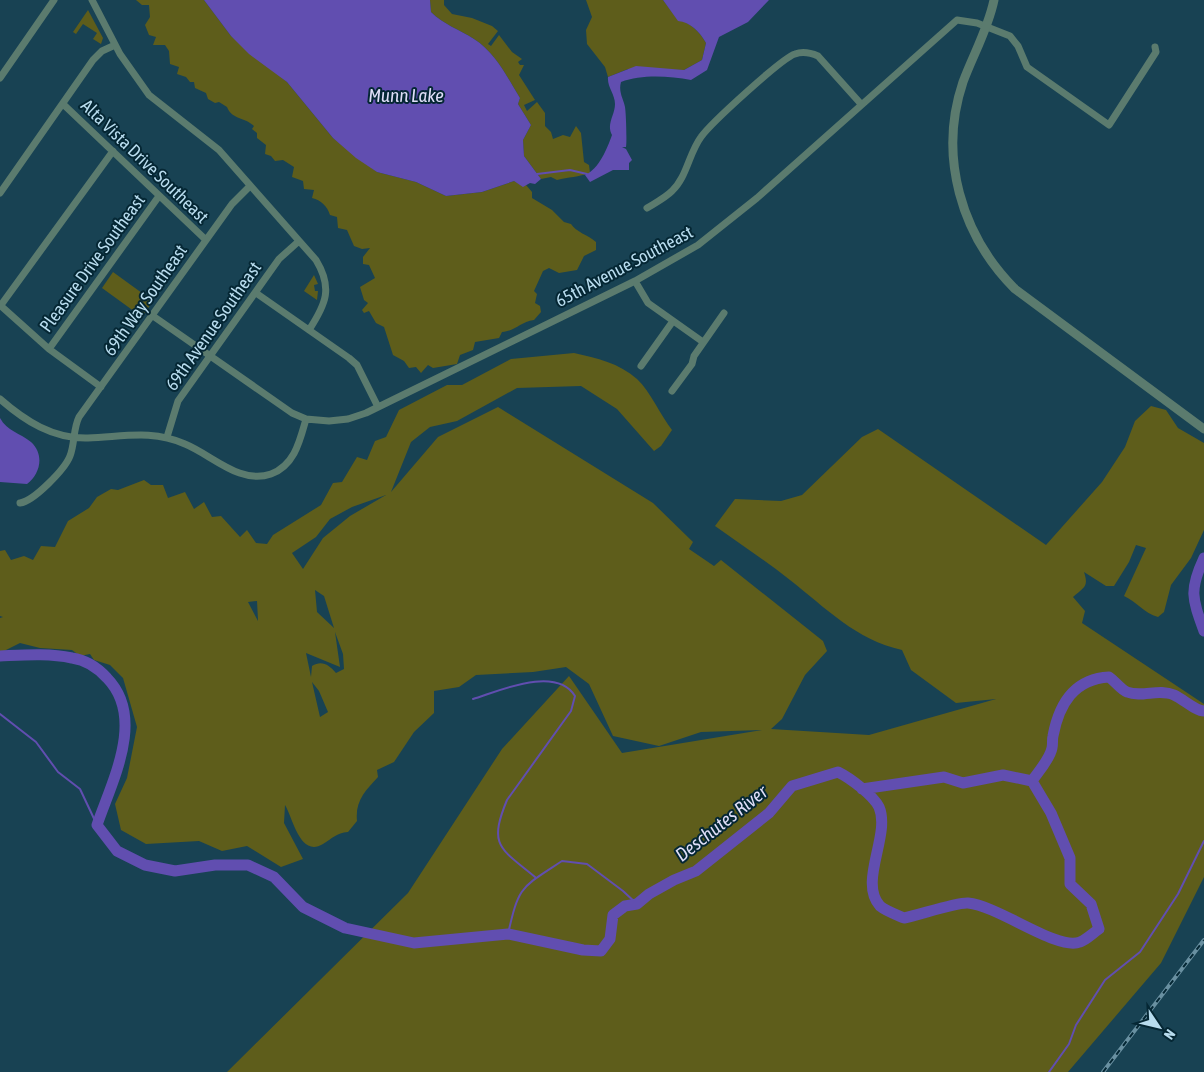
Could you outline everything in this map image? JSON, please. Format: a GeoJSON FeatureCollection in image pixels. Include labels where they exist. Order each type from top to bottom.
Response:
{"type":"FeatureCollection","features":[{"type":"Feature","properties":{"kind":"street"},"geometry":{"type":"LineString","coordinates":[[0,78],[54,0]]}},
{"type":"Feature","properties":{"kind":"street"},"geometry":{"type":"LineString","coordinates":[[92,0],[115,44],[149,95],[219,150],[316,260],[325,282],[326,294],[323,308],[309,330]]}},
{"type":"Feature","properties":{"kind":"street"},"geometry":{"type":"LineString","coordinates":[[994,0],[987,26],[963,83],[953,139],[954,166],[959,193],[968,220],[980,244],[996,268],[1021,294],[1204,429]]}},
{"type":"Feature","properties":{"kind":"street","name":"65th Avenue Southeast"},"geometry":{"type":"LineString","coordinates":[[306,419],[338,421],[357,417],[635,281],[690,250],[713,235],[951,23],[962,20],[987,26],[1010,36],[1018,46],[1027,67],[1109,126],[1156,52],[1155,47]]}},
{"type":"Feature","properties":{"kind":"street"},"geometry":{"type":"LineString","coordinates":[[0,193],[97,56],[115,44]]}},
{"type":"Feature","properties":{"kind":"street"},"geometry":{"type":"LineString","coordinates":[[647,208],[672,191],[684,173],[693,150],[709,128],[790,56],[804,52],[818,56],[861,104]]}},
{"type":"Feature","properties":{"kind":"street","name":"Alta Vista Drive Southeast"},"geometry":{"type":"LineString","coordinates":[[63,104],[206,240]]}},
{"type":"Feature","properties":{"kind":"street"},"geometry":{"type":"LineString","coordinates":[[101,387],[49,348],[0,305],[113,151]]}},
{"type":"Feature","properties":{"kind":"street","name":"69th Way Southeast"},"geometry":{"type":"LineString","coordinates":[[20,502],[34,497],[66,463],[71,455],[77,422],[232,204],[250,186]]}},
{"type":"Feature","properties":{"kind":"street","name":"Pleasure Drive Southeast"},"geometry":{"type":"LineString","coordinates":[[49,348],[159,196]]}},
{"type":"Feature","properties":{"kind":"street","name":"69th Avenue Southeast"},"geometry":{"type":"LineString","coordinates":[[167,437],[178,401],[279,259],[299,241]]}},
{"type":"Feature","properties":{"kind":"street"},"geometry":{"type":"LineString","coordinates":[[635,281],[648,303],[703,342]]}},
{"type":"Feature","properties":{"kind":"street"},"geometry":{"type":"LineString","coordinates":[[256,293],[357,365],[378,406]]}},
{"type":"Feature","properties":{"kind":"street"},"geometry":{"type":"LineString","coordinates":[[672,391],[692,364],[694,356],[724,313]]}},
{"type":"Feature","properties":{"kind":"street"},"geometry":{"type":"LineString","coordinates":[[0,399],[21,417],[37,427],[74,437],[143,434],[167,437],[194,448],[237,472],[266,475],[279,470],[294,456],[306,419],[277,405],[153,316]]}},
{"type":"Feature","properties":{"kind":"street"},"geometry":{"type":"LineString","coordinates":[[641,366],[673,321]]}},
{"type":"Feature","properties":{"kind":"shaded area"},"geometry":{"type":"Polygon","coordinates":[[[136,0],[204,0],[231,36],[287,82],[333,138],[377,172],[416,182],[446,196],[482,192],[514,181],[523,186],[526,185],[532,192],[532,198],[552,210],[564,222],[571,224],[596,242],[596,250],[584,256],[577,270],[559,273],[549,268],[543,271],[534,291],[537,294],[535,303],[540,306],[541,312],[534,320],[502,332],[499,338],[475,342],[473,350],[460,355],[457,364],[433,368],[428,365],[421,373],[416,367],[409,368],[404,361],[393,355],[384,327],[376,323],[369,311],[364,313],[362,310],[368,303],[364,300],[360,287],[375,278],[369,265],[363,264],[363,257],[370,248],[362,249],[354,246],[347,230],[338,228],[337,217],[330,215],[323,204],[312,198],[314,190],[304,189],[303,181],[292,177],[294,167],[283,160],[275,161],[271,156],[265,154],[266,145],[257,138],[257,133],[252,129],[254,126],[232,114],[227,107],[219,102],[215,103],[208,99],[206,93],[195,88],[194,82],[190,82],[186,77],[177,74],[179,67],[170,64],[169,51],[165,45],[153,45],[156,37],[149,35],[145,25],[150,17],[149,5],[142,5],[136,0]]]}},
{"type":"Feature","properties":{"kind":"shaded area"},"geometry":{"type":"Polygon","coordinates":[[[430,0],[444,0],[444,5],[452,14],[472,18],[492,26],[498,31],[488,44],[491,46],[499,35],[512,52],[522,59],[518,62],[520,65],[524,65],[519,75],[535,100],[524,105],[527,111],[537,102],[545,113],[545,126],[551,132],[553,139],[563,135],[570,137],[576,126],[581,133],[584,162],[589,165],[590,173],[557,180],[551,177],[541,179],[524,156],[523,140],[531,125],[518,104],[520,98],[506,74],[495,58],[482,45],[431,12],[430,0]]]}},
{"type":"Feature","properties":{"kind":"shaded area"},"geometry":{"type":"Polygon","coordinates":[[[586,0],[663,0],[678,20],[691,25],[704,39],[706,43],[702,60],[684,70],[628,69],[608,77],[605,67],[587,44],[586,30],[592,17],[586,0]]]}},
{"type":"Feature","properties":{"kind":"shaded area"},"geometry":{"type":"Polygon","coordinates":[[[88,10],[103,38],[101,44],[93,39],[97,33],[83,24],[76,34],[73,32],[88,10]]]}},
{"type":"Feature","properties":{"kind":"shaded area"},"geometry":{"type":"Polygon","coordinates":[[[113,272],[153,301],[142,317],[102,288],[113,272]]]}},
{"type":"Feature","properties":{"kind":"shaded area"},"geometry":{"type":"Polygon","coordinates":[[[314,275],[318,284],[314,285],[315,291],[318,291],[317,300],[304,291],[314,275]]]}},
{"type":"Feature","properties":{"kind":"shaded area"},"geometry":{"type":"Polygon","coordinates":[[[574,353],[615,365],[630,373],[642,384],[672,430],[661,446],[654,451],[617,409],[581,386],[517,388],[457,421],[430,427],[411,442],[391,492],[438,437],[498,407],[653,503],[693,542],[689,549],[714,566],[721,560],[823,641],[827,651],[805,675],[782,719],[771,729],[869,735],[996,699],[956,703],[911,670],[902,650],[870,639],[842,622],[772,566],[715,526],[735,499],[781,501],[802,495],[862,437],[878,429],[1046,545],[1102,482],[1125,447],[1135,421],[1151,406],[1166,410],[1178,428],[1204,443],[1204,530],[1191,558],[1171,585],[1164,612],[1158,617],[1153,615],[1124,596],[1146,548],[1136,545],[1129,562],[1114,586],[1106,586],[1084,572],[1086,584],[1073,597],[1085,611],[1082,623],[1204,704],[1204,877],[1161,963],[1068,1072],[227,1072],[408,893],[502,749],[569,676],[622,753],[762,730],[701,732],[659,746],[613,736],[589,684],[566,667],[533,672],[476,675],[459,687],[434,691],[434,713],[414,732],[394,762],[377,770],[378,777],[359,802],[357,821],[348,832],[337,835],[315,847],[308,846],[298,835],[285,805],[284,823],[303,859],[281,867],[247,846],[222,851],[199,841],[146,844],[121,830],[115,804],[127,778],[137,727],[123,678],[110,665],[94,660],[90,654],[80,656],[72,650],[40,648],[20,643],[0,653],[0,618],[3,617],[0,616],[0,551],[5,550],[11,560],[24,556],[33,560],[41,546],[55,547],[68,521],[89,508],[97,497],[111,489],[118,490],[144,480],[151,485],[163,485],[168,498],[185,492],[194,509],[204,502],[212,517],[221,516],[240,537],[247,530],[256,543],[267,544],[273,535],[321,505],[333,483],[342,482],[357,457],[367,460],[375,441],[386,437],[399,410],[447,385],[462,385],[511,359],[574,353]],[[386,495],[352,507],[330,519],[316,537],[292,553],[303,569],[323,538],[350,516],[386,495]],[[315,590],[317,612],[334,628],[324,596],[315,590]],[[257,601],[248,602],[258,621],[257,601]],[[335,632],[340,667],[306,653],[311,677],[312,666],[319,663],[325,664],[336,673],[344,669],[343,654],[335,632]],[[312,682],[320,717],[328,712],[319,691],[312,682]]]}},
{"type":"Feature","properties":{"kind":"water","name":"Munn Lake"},"geometry":{"type":"Polygon","coordinates":[[[204,0],[430,0],[431,12],[482,45],[495,58],[506,74],[520,98],[518,104],[531,125],[523,140],[524,156],[541,179],[535,184],[530,183],[523,187],[514,181],[482,192],[446,196],[416,182],[377,172],[356,158],[333,138],[287,82],[249,54],[231,36],[204,0]]]}},
{"type":"Feature","properties":{"kind":"water"},"geometry":{"type":"Polygon","coordinates":[[[663,0],[769,0],[748,22],[719,37],[707,70],[691,80],[656,76],[629,79],[621,82],[620,89],[625,107],[626,133],[626,147],[622,147],[626,149],[632,160],[629,163],[629,170],[613,170],[590,182],[585,175],[598,163],[612,135],[610,123],[615,104],[608,77],[636,66],[684,70],[702,60],[706,43],[704,39],[691,26],[678,21],[663,0]]]}},
{"type":"Feature","properties":{"kind":"water"},"geometry":{"type":"Polygon","coordinates":[[[0,418],[10,429],[31,442],[38,453],[38,470],[27,484],[0,482],[0,418]]]}},
{"type":"Feature","properties":{"kind":"waterway"},"geometry":{"type":"LineString","coordinates":[[537,174],[570,170],[587,174]]}},
{"type":"Feature","properties":{"kind":"waterway","name":"Deschutes River"},"geometry":{"type":"LineString","coordinates":[[1204,558],[1194,586],[1195,602],[1204,631]]}},
{"type":"Feature","properties":{"kind":"waterway","name":"Deschutes River"},"geometry":{"type":"LineString","coordinates":[[0,656],[45,655],[82,660],[103,674],[118,694],[124,712],[125,730],[122,750],[117,770],[97,825],[117,851],[145,865],[175,871],[215,865],[248,865],[274,877],[303,907],[345,928],[414,943],[508,934],[583,950],[601,951],[610,939],[613,915],[625,906],[637,904],[649,894],[674,880],[696,871],[769,813],[792,786],[838,772],[861,787],[879,807],[882,818],[881,831],[872,884],[874,896],[882,908],[904,918],[955,904],[968,903],[981,906],[1057,940],[1070,943],[1080,942],[1099,929],[1091,904],[1070,884],[1070,858],[1051,813],[1032,781],[1051,752],[1056,724],[1064,704],[1077,688],[1097,679],[1109,677],[1127,692],[1133,694],[1168,693],[1204,711]]}},
{"type":"Feature","properties":{"kind":"waterway"},"geometry":{"type":"LineString","coordinates":[[473,699],[512,686],[541,681],[555,682],[566,687],[575,696],[571,711],[507,800],[498,827],[498,837],[506,852],[535,877]]}},
{"type":"Feature","properties":{"kind":"waterway"},"geometry":{"type":"LineString","coordinates":[[0,714],[36,742],[58,772],[80,789],[97,825]]}},
{"type":"Feature","properties":{"kind":"waterway","name":"Deschutes River"},"geometry":{"type":"LineString","coordinates":[[862,789],[944,777],[963,783],[1003,775],[1032,781]]}},
{"type":"Feature","properties":{"kind":"waterway"},"geometry":{"type":"LineString","coordinates":[[1049,1072],[1069,1044],[1076,1025],[1105,980],[1140,952],[1178,894],[1204,841]]}},
{"type":"Feature","properties":{"kind":"waterway"},"geometry":{"type":"LineString","coordinates":[[508,934],[515,906],[524,889],[562,861],[587,864],[637,904]]}},
{"type":"Feature","properties":{"kind":"railway"},"geometry":{"type":"LineString","coordinates":[[1103,1072],[1204,940]]}}]}
